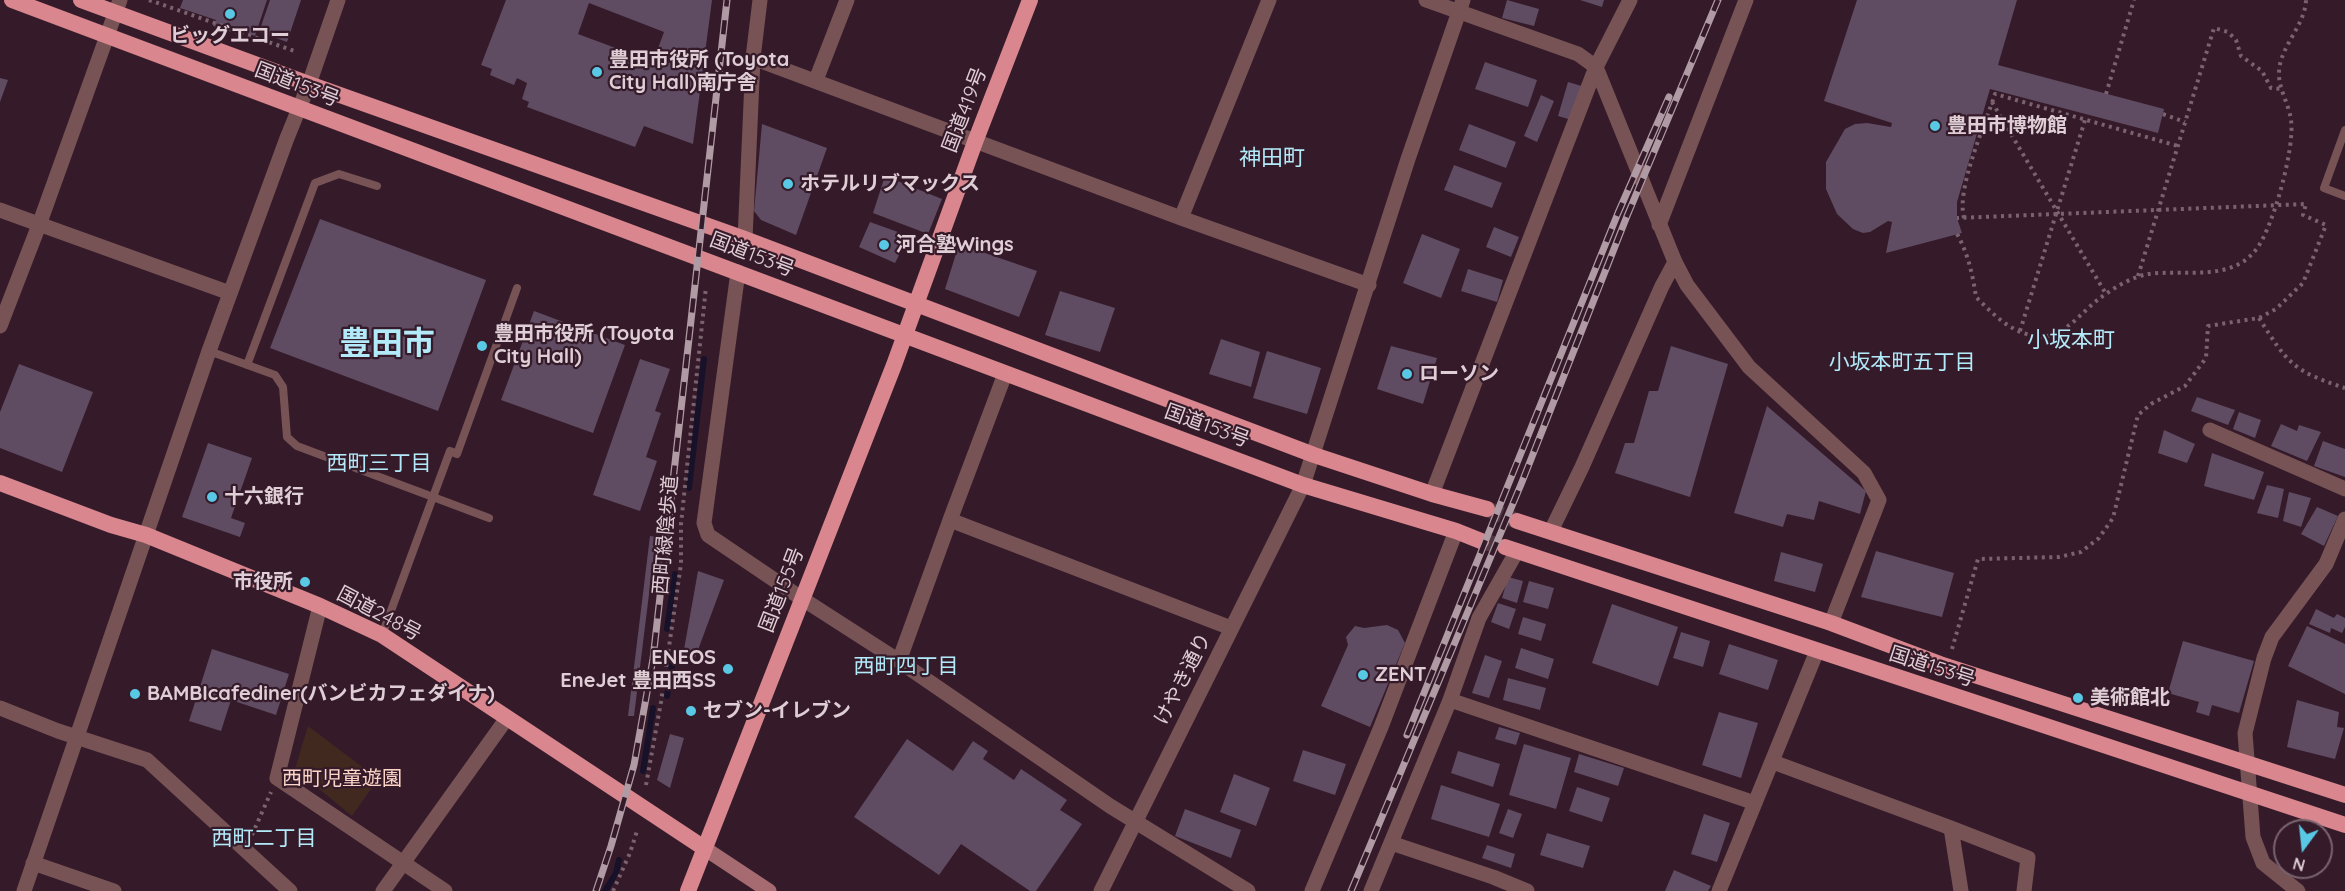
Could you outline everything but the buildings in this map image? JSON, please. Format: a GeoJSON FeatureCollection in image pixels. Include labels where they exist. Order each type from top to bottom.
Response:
{"type":"FeatureCollection","features":[{"type":"Feature","properties":{"kind":"highway","name":"国道153号"},"geometry":{"type":"LineString","coordinates":[[12,0],[1303,486],[1456,531],[1481,541]]}},
{"type":"Feature","properties":{"kind":"highway","name":"国道153号"},"geometry":{"type":"LineString","coordinates":[[81,0],[118,7],[309,84],[745,239],[1314,455],[1431,494],[1487,509]]}},
{"type":"Feature","properties":{"kind":"highway","name":"国道419号"},"geometry":{"type":"LineString","coordinates":[[915,304],[1030,0]]}},
{"type":"Feature","properties":{"kind":"highway","name":"国道155号"},"geometry":{"type":"LineString","coordinates":[[688,891],[894,365],[915,304]]}},
{"type":"Feature","properties":{"kind":"highway","name":"国道248号"},"geometry":{"type":"LineString","coordinates":[[0,483],[146,536],[320,606],[382,635],[704,848]]}},
{"type":"Feature","properties":{"kind":"highway","name":"国道153号"},"geometry":{"type":"LineString","coordinates":[[1517,521],[1831,623],[1941,664],[2345,795]]}},
{"type":"Feature","properties":{"kind":"highway","name":"国道153号"},"geometry":{"type":"LineString","coordinates":[[1511,549],[2345,825]]}},
{"type":"Feature","properties":{"kind":"main road"},"geometry":{"type":"LineString","coordinates":[[704,848],[769,891]]}},
{"type":"Feature","properties":{"kind":"street"},"geometry":{"type":"LineString","coordinates":[[24,891],[209,351],[338,0]]}},
{"type":"Feature","properties":{"kind":"street"},"geometry":{"type":"LineString","coordinates":[[745,239],[753,58],[760,0]]}},
{"type":"Feature","properties":{"kind":"street"},"geometry":{"type":"LineString","coordinates":[[816,80],[847,0]]}},
{"type":"Feature","properties":{"kind":"street"},"geometry":{"type":"LineString","coordinates":[[1181,218],[1269,0]]}},
{"type":"Feature","properties":{"kind":"street"},"geometry":{"type":"LineString","coordinates":[[1426,0],[1461,6],[1578,54],[1596,67],[1659,225],[1687,285],[1749,367],[1864,473],[1880,500],[1831,623]]}},
{"type":"Feature","properties":{"kind":"street"},"geometry":{"type":"LineString","coordinates":[[1431,494],[1596,67],[1630,0]]}},
{"type":"Feature","properties":{"kind":"street"},"geometry":{"type":"LineString","coordinates":[[1659,225],[1746,0]]}},
{"type":"Feature","properties":{"kind":"street","name":"けやき通り"},"geometry":{"type":"LineString","coordinates":[[1101,891],[1303,486],[1408,159],[1461,6]]}},
{"type":"Feature","properties":{"kind":"street"},"geometry":{"type":"LineString","coordinates":[[0,326],[118,7]]}},
{"type":"Feature","properties":{"kind":"street"},"geometry":{"type":"LineString","coordinates":[[753,58],[1181,218],[1369,285]]}},
{"type":"Feature","properties":{"kind":"street"},"geometry":{"type":"LineString","coordinates":[[0,210],[230,293]]}},
{"type":"Feature","properties":{"kind":"street"},"geometry":{"type":"LineString","coordinates":[[1551,531],[1675,262]]}},
{"type":"Feature","properties":{"kind":"street"},"geometry":{"type":"LineString","coordinates":[[738,272],[704,523],[708,535],[899,661],[1110,806],[1248,891]]}},
{"type":"Feature","properties":{"kind":"street"},"geometry":{"type":"LineString","coordinates":[[899,661],[1005,374]]}},
{"type":"Feature","properties":{"kind":"street"},"geometry":{"type":"LineString","coordinates":[[2210,430],[2345,489]]}},
{"type":"Feature","properties":{"kind":"street"},"geometry":{"type":"LineString","coordinates":[[2298,891],[2263,863],[2253,837],[2251,794],[2246,762],[2246,733],[2264,658],[2272,637],[2326,564],[2338,552],[2345,519]]}},
{"type":"Feature","properties":{"kind":"street"},"geometry":{"type":"LineString","coordinates":[[950,520],[1231,628]]}},
{"type":"Feature","properties":{"kind":"street"},"geometry":{"type":"LineString","coordinates":[[1312,891],[1381,727],[1456,531]]}},
{"type":"Feature","properties":{"kind":"street"},"geometry":{"type":"LineString","coordinates":[[1371,891],[1450,700],[1479,618],[1511,549]]}},
{"type":"Feature","properties":{"kind":"street"},"geometry":{"type":"LineString","coordinates":[[320,606],[277,778],[445,891]]}},
{"type":"Feature","properties":{"kind":"street"},"geometry":{"type":"LineString","coordinates":[[1719,891],[1817,651]]}},
{"type":"Feature","properties":{"kind":"street"},"geometry":{"type":"LineString","coordinates":[[1450,700],[1755,803]]}},
{"type":"Feature","properties":{"kind":"street"},"geometry":{"type":"LineString","coordinates":[[0,708],[147,760],[290,891]]}},
{"type":"Feature","properties":{"kind":"street"},"geometry":{"type":"LineString","coordinates":[[383,891],[507,718]]}},
{"type":"Feature","properties":{"kind":"street"},"geometry":{"type":"LineString","coordinates":[[1773,762],[2028,858],[2024,891]]}},
{"type":"Feature","properties":{"kind":"street"},"geometry":{"type":"LineString","coordinates":[[1951,828],[1961,891]]}},
{"type":"Feature","properties":{"kind":"street"},"geometry":{"type":"LineString","coordinates":[[1391,843],[1493,876],[1527,891]]}},
{"type":"Feature","properties":{"kind":"street"},"geometry":{"type":"LineString","coordinates":[[33,862],[114,891]]}},
{"type":"Feature","properties":{"kind":"lane"},"geometry":{"type":"LineString","coordinates":[[2345,130],[2324,188],[2345,196]]}},
{"type":"Feature","properties":{"kind":"lane"},"geometry":{"type":"LineString","coordinates":[[248,365],[315,183],[339,174],[376,186]]}},
{"type":"Feature","properties":{"kind":"lane"},"geometry":{"type":"LineString","coordinates":[[382,635],[450,451],[457,454],[517,288]]}},
{"type":"Feature","properties":{"kind":"lane"},"geometry":{"type":"LineString","coordinates":[[209,351],[275,375],[283,387],[287,436],[297,446],[489,518]]}},
{"type":"Feature","properties":{"kind":"path"},"geometry":{"type":"LineString","coordinates":[[149,0],[297,52]]}},
{"type":"Feature","properties":{"kind":"path"},"geometry":{"type":"LineString","coordinates":[[2106,94],[2134,0]]}},
{"type":"Feature","properties":{"kind":"path"},"geometry":{"type":"LineString","coordinates":[[1957,234],[1973,276],[1976,297],[1997,318],[2012,328],[2037,337],[2054,334],[2073,324],[2106,294],[2138,277],[2184,272],[2219,272],[2234,268],[2250,257],[2260,244],[2276,206],[2291,142],[2291,120],[2279,73],[2282,56],[2300,21],[2306,0]]}},
{"type":"Feature","properties":{"kind":"path"},"geometry":{"type":"LineString","coordinates":[[2138,277],[2214,28],[2228,32],[2236,40],[2241,56],[2262,71],[2271,88],[2283,89]]}},
{"type":"Feature","properties":{"kind":"path"},"geometry":{"type":"LineString","coordinates":[[1964,218],[1961,208],[1965,184],[1995,94],[2178,146]]}},
{"type":"Feature","properties":{"kind":"path"},"geometry":{"type":"LineString","coordinates":[[1992,102],[2106,294]]}},
{"type":"Feature","properties":{"kind":"path"},"geometry":{"type":"LineString","coordinates":[[2163,114],[2185,123]]}},
{"type":"Feature","properties":{"kind":"path"},"geometry":{"type":"LineString","coordinates":[[2020,331],[2085,119]]}},
{"type":"Feature","properties":{"kind":"path"},"geometry":{"type":"LineString","coordinates":[[1951,652],[1978,559],[2059,557],[2082,552],[2099,538],[2113,518],[2138,416],[2151,404],[2185,386],[2206,358],[2208,326],[2259,318],[2276,309],[2303,283],[2326,225],[2303,215],[2306,204],[1957,219]]}},
{"type":"Feature","properties":{"kind":"path","name":"西町緑陰歩道"},"geometry":{"type":"LineString","coordinates":[[646,785],[661,702],[681,564],[681,524],[706,287]]}},
{"type":"Feature","properties":{"kind":"path"},"geometry":{"type":"LineString","coordinates":[[2259,318],[2283,356],[2297,368],[2313,378],[2345,388]]}},
{"type":"Feature","properties":{"kind":"path"},"geometry":{"type":"LineString","coordinates":[[690,445],[698,446]]}},
{"type":"Feature","properties":{"kind":"path"},"geometry":{"type":"LineString","coordinates":[[245,851],[277,778]]}},
{"type":"Feature","properties":{"kind":"path"},"geometry":{"type":"LineString","coordinates":[[613,891],[637,831]]}},
{"type":"Feature","properties":{"kind":"green space","name":"西町児童遊園"},"geometry":{"type":"Polygon","coordinates":[[[308,726],[378,779],[352,816],[295,769],[308,726]]]}},
{"type":"Feature","properties":{"kind":"waterway"},"geometry":{"type":"LineString","coordinates":[[689,488],[704,359]]}},
{"type":"Feature","properties":{"kind":"waterway"},"geometry":{"type":"LineString","coordinates":[[667,629],[675,574]]}},
{"type":"Feature","properties":{"kind":"waterway"},"geometry":{"type":"LineString","coordinates":[[667,696],[674,653]]}},
{"type":"Feature","properties":{"kind":"waterway"},"geometry":{"type":"LineString","coordinates":[[643,771],[653,708]]}},
{"type":"Feature","properties":{"kind":"waterway"},"geometry":{"type":"LineString","coordinates":[[605,891],[616,873],[619,860]]}},
{"type":"Feature","properties":{"kind":"tunnel"},"geometry":{"type":"LineString","coordinates":[[1487,509],[1517,521]]}},
{"type":"Feature","properties":{"kind":"tunnel"},"geometry":{"type":"LineString","coordinates":[[1481,541],[1505,547]]}},
{"type":"Feature","properties":{"kind":"railway"},"geometry":{"type":"LineString","coordinates":[[596,891],[634,765],[653,659],[727,0]]}},
{"type":"Feature","properties":{"kind":"railway"},"geometry":{"type":"LineString","coordinates":[[1351,891],[1522,482],[1627,216],[1718,0]]}},
{"type":"Feature","properties":{"kind":"railway"},"geometry":{"type":"LineString","coordinates":[[1407,735],[1618,213],[1669,97]]}},
{"type":"Feature","properties":{"kind":"place","name":"ビッグエコー"},"geometry":{"type":"Point","coordinates":[230,14]}},
{"type":"Feature","properties":{"kind":"place","name":"豊田市役所 (Toyota City Hall)南庁舎"},"geometry":{"type":"Point","coordinates":[597,72]}},
{"type":"Feature","properties":{"kind":"place","name":"豊田市博物館"},"geometry":{"type":"Point","coordinates":[1935,126]}},
{"type":"Feature","properties":{"kind":"place","name":"ホテルリブマックス"},"geometry":{"type":"Point","coordinates":[788,184]}},
{"type":"Feature","properties":{"kind":"place","name":"河合塾Wings"},"geometry":{"type":"Point","coordinates":[884,245]}},
{"type":"Feature","properties":{"kind":"place","name":"豊田市役所 (Toyota City Hall)"},"geometry":{"type":"Point","coordinates":[482,346]}},
{"type":"Feature","properties":{"kind":"place","name":"ローソン"},"geometry":{"type":"Point","coordinates":[1407,374]}},
{"type":"Feature","properties":{"kind":"place","name":"十六銀行"},"geometry":{"type":"Point","coordinates":[212,497]}},
{"type":"Feature","properties":{"kind":"place","name":"市役所"},"geometry":{"type":"Point","coordinates":[305,582]}},
{"type":"Feature","properties":{"kind":"place","name":"ENEOS EneJet 豊田西SS"},"geometry":{"type":"Point","coordinates":[728,669]}},
{"type":"Feature","properties":{"kind":"place","name":"ZENT"},"geometry":{"type":"Point","coordinates":[1363,675]}},
{"type":"Feature","properties":{"kind":"place","name":"BAMBIcafediner(バンビカフェダイナ)"},"geometry":{"type":"Point","coordinates":[135,694]}},
{"type":"Feature","properties":{"kind":"place","name":"美術館北"},"geometry":{"type":"Point","coordinates":[2078,698]}},
{"type":"Feature","properties":{"kind":"place","name":"セブン-イレブン"},"geometry":{"type":"Point","coordinates":[691,711]}},
{"type":"Feature","properties":{"kind":"district","name":"神田町"},"geometry":{"type":"Point","coordinates":[1272,158]}},
{"type":"Feature","properties":{"kind":"district","name":"小坂本町"},"geometry":{"type":"Point","coordinates":[2071,340]}},
{"type":"Feature","properties":{"kind":"district","name":"豊田市"},"geometry":{"type":"Point","coordinates":[387,344]}},
{"type":"Feature","properties":{"kind":"district","name":"小坂本町五丁目"},"geometry":{"type":"Point","coordinates":[1902,363]}},
{"type":"Feature","properties":{"kind":"district","name":"西町三丁目"},"geometry":{"type":"Point","coordinates":[379,464]}},
{"type":"Feature","properties":{"kind":"district","name":"西町四丁目"},"geometry":{"type":"Point","coordinates":[906,667]}},
{"type":"Feature","properties":{"kind":"district","name":"西町二丁目"},"geometry":{"type":"Point","coordinates":[264,839]}}]}
